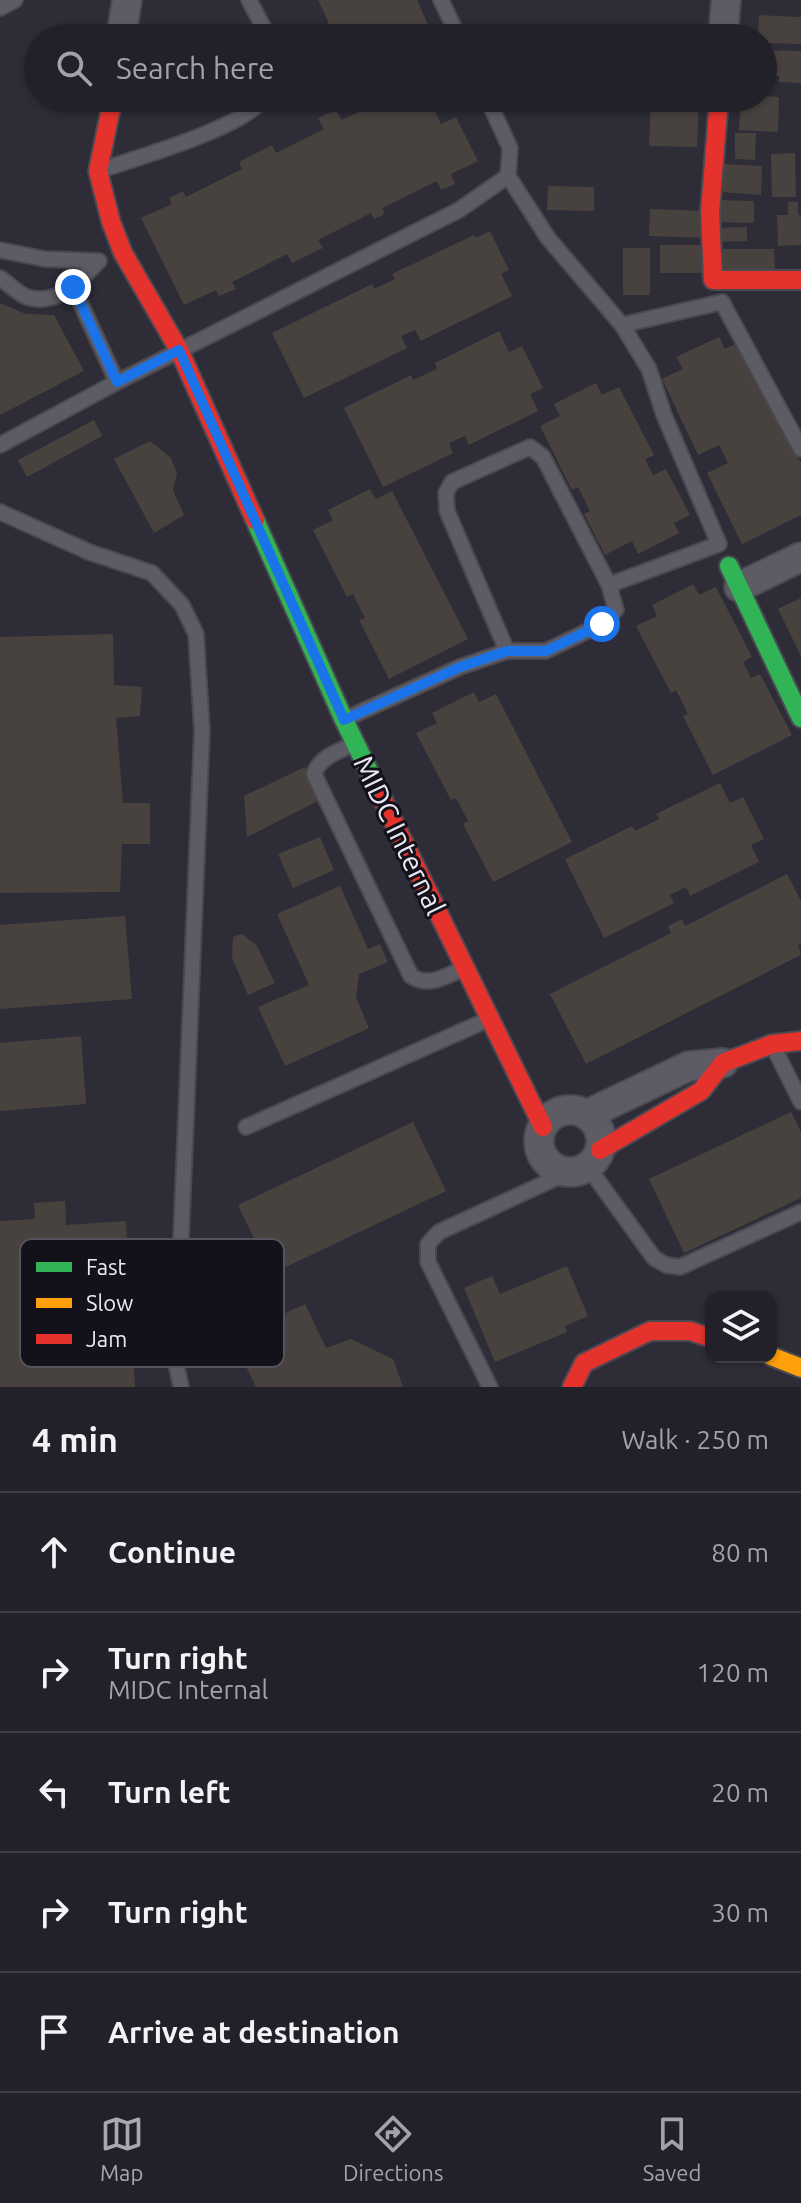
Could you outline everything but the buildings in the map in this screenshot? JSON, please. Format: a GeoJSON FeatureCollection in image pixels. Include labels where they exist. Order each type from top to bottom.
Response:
{"type":"FeatureCollection","features":[{"type":"Feature","properties":{"kind":"street"},"geometry":{"type":"LineString","coordinates":[[123,24],[127,0]]}},
{"type":"Feature","properties":{"kind":"street"},"geometry":{"type":"LineString","coordinates":[[724,24],[726,0]]}},
{"type":"Feature","properties":{"kind":"street","name":"MIDC Internal"},"geometry":{"type":"LineString","coordinates":[[110,112],[98,171],[111,222],[123,253],[179,350],[344,720],[543,1127]]}},
{"type":"Feature","properties":{"kind":"street"},"geometry":{"type":"LineString","coordinates":[[718,112],[711,189],[710,259],[713,280],[801,280]]}},
{"type":"Feature","properties":{"kind":"street"},"geometry":{"type":"LineString","coordinates":[[801,557],[734,576],[801,716]]}},
{"type":"Feature","properties":{"kind":"street"},"geometry":{"type":"LineString","coordinates":[[586,1115],[689,1066],[723,1063],[772,1044],[801,1041]]}},
{"type":"Feature","properties":{"kind":"street"},"geometry":{"type":"LineString","coordinates":[[586,1163],[599,1131],[586,1115],[577,1111],[557,1113],[543,1127],[540,1147],[543,1157],[559,1170],[586,1163],[701,1091],[723,1063]]}},
{"type":"Feature","properties":{"kind":"street"},"geometry":{"type":"LineString","coordinates":[[572,1387],[584,1363],[650,1331],[690,1331],[705,1336]]}},
{"type":"Feature","properties":{"kind":"street"},"geometry":{"type":"LineString","coordinates":[[777,1358],[801,1368]]}},
{"type":"Feature","properties":{"kind":"lane"},"geometry":{"type":"LineString","coordinates":[[0,8],[15,0]]}},
{"type":"Feature","properties":{"kind":"lane"},"geometry":{"type":"LineString","coordinates":[[249,0],[262,24]]}},
{"type":"Feature","properties":{"kind":"lane"},"geometry":{"type":"LineString","coordinates":[[441,0],[452,24]]}},
{"type":"Feature","properties":{"kind":"lane"},"geometry":{"type":"LineString","coordinates":[[98,171],[222,126],[248,112]]}},
{"type":"Feature","properties":{"kind":"lane"},"geometry":{"type":"LineString","coordinates":[[493,112],[510,148],[508,176],[548,238],[622,325],[649,369],[664,415],[719,544],[609,585]]}},
{"type":"Feature","properties":{"kind":"lane"},"geometry":{"type":"LineString","coordinates":[[0,445],[179,350],[459,210],[508,176]]}},
{"type":"Feature","properties":{"kind":"lane"},"geometry":{"type":"LineString","coordinates":[[0,248],[45,259],[99,261],[123,253]]}},
{"type":"Feature","properties":{"kind":"lane"},"geometry":{"type":"LineString","coordinates":[[0,278],[27,297],[56,297],[73,287],[99,261]]}},
{"type":"Feature","properties":{"kind":"lane"},"geometry":{"type":"LineString","coordinates":[[73,287],[117,382]]}},
{"type":"Feature","properties":{"kind":"lane"},"geometry":{"type":"LineString","coordinates":[[622,325],[722,302],[801,449]]}},
{"type":"Feature","properties":{"kind":"lane"},"geometry":{"type":"LineString","coordinates":[[344,720],[460,667],[507,651],[546,651],[602,624],[616,610],[609,585],[543,457],[530,447],[452,482],[446,493],[447,511],[507,651]]}},
{"type":"Feature","properties":{"kind":"lane"},"geometry":{"type":"LineString","coordinates":[[0,512],[89,552],[152,573],[182,605],[196,634],[202,731],[181,1239]]}},
{"type":"Feature","properties":{"kind":"lane"},"geometry":{"type":"LineString","coordinates":[[356,743],[322,760],[314,774],[404,962],[411,976],[418,981],[430,982],[464,968]]}},
{"type":"Feature","properties":{"kind":"lane"},"geometry":{"type":"LineString","coordinates":[[246,1127],[489,1019]]}},
{"type":"Feature","properties":{"kind":"lane"},"geometry":{"type":"LineString","coordinates":[[772,1044],[801,1102]]}},
{"type":"Feature","properties":{"kind":"lane"},"geometry":{"type":"LineString","coordinates":[[689,1066],[701,1091]]}},
{"type":"Feature","properties":{"kind":"lane"},"geometry":{"type":"LineString","coordinates":[[490,1387],[428,1262],[428,1244],[439,1232],[586,1163],[654,1258],[666,1265],[680,1267],[801,1212]]}},
{"type":"Feature","properties":{"kind":"lane"},"geometry":{"type":"LineString","coordinates":[[177,1367],[181,1387]]}},
{"type":"Feature","properties":{"kind":"traffic: fast"},"geometry":{"type":"LineString","coordinates":[[255,520],[383,800]]}},
{"type":"Feature","properties":{"kind":"traffic: fast"},"geometry":{"type":"LineString","coordinates":[[729,566],[801,718]]}},
{"type":"Feature","properties":{"kind":"traffic: slow"},"geometry":{"type":"LineString","coordinates":[[777,1358],[801,1368]]}},
{"type":"Feature","properties":{"kind":"traffic: jam"},"geometry":{"type":"LineString","coordinates":[[110,112],[98,171],[111,222],[123,253],[179,350],[255,520]]}},
{"type":"Feature","properties":{"kind":"traffic: jam"},"geometry":{"type":"LineString","coordinates":[[718,112],[710,212],[713,280],[801,280]]}},
{"type":"Feature","properties":{"kind":"traffic: jam"},"geometry":{"type":"LineString","coordinates":[[383,800],[543,1127]]}},
{"type":"Feature","properties":{"kind":"traffic: jam"},"geometry":{"type":"LineString","coordinates":[[600,1150],[701,1091],[723,1063],[772,1044],[801,1041]]}},
{"type":"Feature","properties":{"kind":"traffic: jam"},"geometry":{"type":"LineString","coordinates":[[572,1387],[584,1363],[650,1331],[690,1331],[705,1336]]}},
{"type":"Feature","properties":{"kind":"route"},"geometry":{"type":"LineString","coordinates":[[73,287],[117,382],[179,350],[344,720],[460,667],[507,651],[546,651],[602,624]]}}]}
